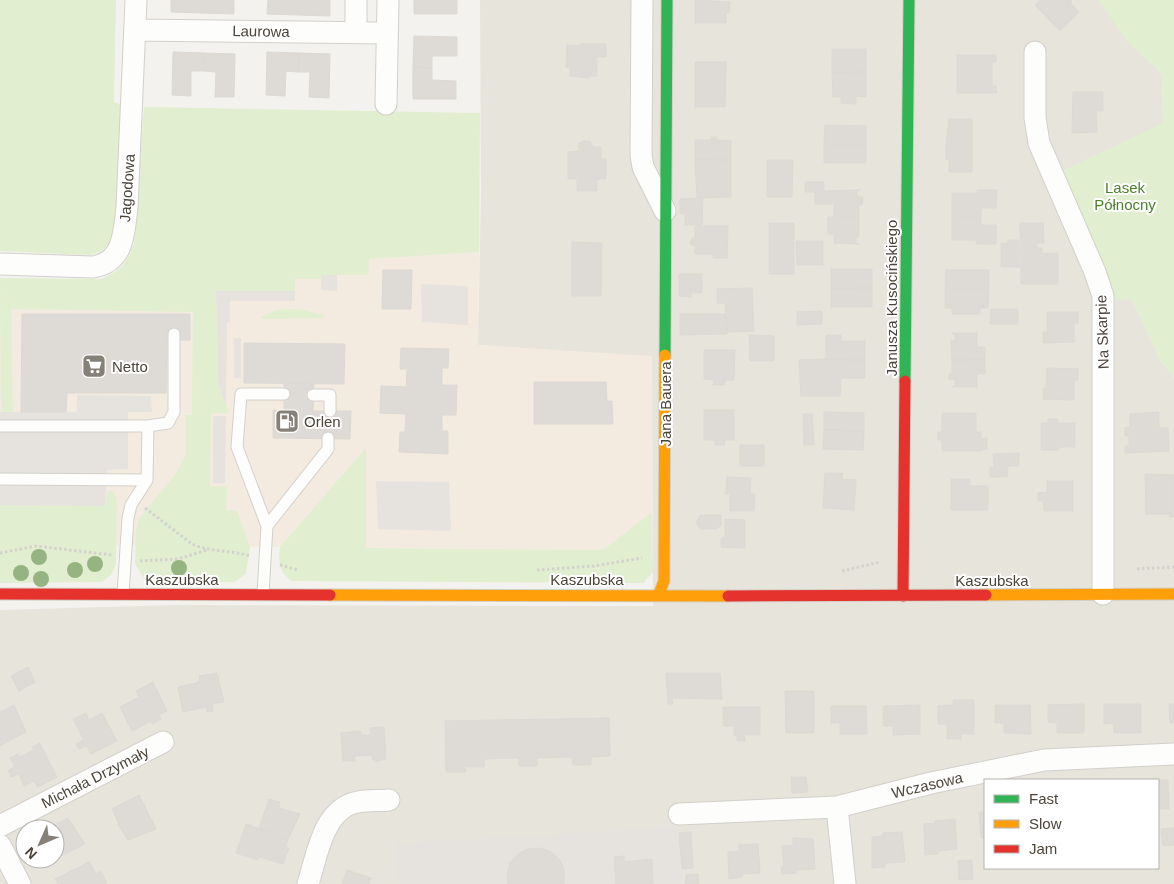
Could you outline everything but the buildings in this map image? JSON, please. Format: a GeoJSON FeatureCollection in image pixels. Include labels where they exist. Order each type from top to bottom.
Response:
{"type":"FeatureCollection","features":[{"type":"Feature","properties":{"kind":"street","name":"Jagodowa"},"geometry":{"type":"LineString","coordinates":[[0,264],[93,267],[107,264],[117,255],[124,235],[136,0]]}},
{"type":"Feature","properties":{"kind":"street"},"geometry":{"type":"LineString","coordinates":[[356,0],[356,32]]}},
{"type":"Feature","properties":{"kind":"street"},"geometry":{"type":"LineString","coordinates":[[386,104],[388,0]]}},
{"type":"Feature","properties":{"kind":"street","name":"Jana Bauera"},"geometry":{"type":"LineString","coordinates":[[642,0],[641,155],[643,167],[666,214]]}},
{"type":"Feature","properties":{"kind":"street","name":"Jana Bauera"},"geometry":{"type":"LineString","coordinates":[[658,594],[664,581],[667,0]]}},
{"type":"Feature","properties":{"kind":"street","name":"Janusza Kusocińskiego"},"geometry":{"type":"LineString","coordinates":[[903,596],[909,0]]}},
{"type":"Feature","properties":{"kind":"street","name":"Laurowa"},"geometry":{"type":"LineString","coordinates":[[135,30],[387,33]]}},
{"type":"Feature","properties":{"kind":"street","name":"Na Skarpie"},"geometry":{"type":"LineString","coordinates":[[1034,52],[1035,118],[1039,144],[1095,272],[1103,296],[1103,594]]}},
{"type":"Feature","properties":{"kind":"street"},"geometry":{"type":"LineString","coordinates":[[641,105],[666,105]]}},
{"type":"Feature","properties":{"kind":"street","name":"Kaszubska"},"geometry":{"type":"LineString","coordinates":[[0,594],[903,596],[1174,594]]}},
{"type":"Feature","properties":{"kind":"street","name":"Michała Drzymały"},"geometry":{"type":"LineString","coordinates":[[0,826],[163,742]]}},
{"type":"Feature","properties":{"kind":"street","name":"Wczasowa"},"geometry":{"type":"LineString","coordinates":[[679,814],[837,807],[932,783],[1044,760],[1174,754]]}},
{"type":"Feature","properties":{"kind":"street"},"geometry":{"type":"LineString","coordinates":[[308,884],[327,826],[336,814],[356,802],[389,800]]}},
{"type":"Feature","properties":{"kind":"street"},"geometry":{"type":"LineString","coordinates":[[837,807],[845,884]]}},
{"type":"Feature","properties":{"kind":"street"},"geometry":{"type":"LineString","coordinates":[[0,845],[20,884]]}},
{"type":"Feature","properties":{"kind":"lane"},"geometry":{"type":"LineString","coordinates":[[0,426],[148,426],[168,423],[174,412],[174,334]]}},
{"type":"Feature","properties":{"kind":"lane"},"geometry":{"type":"LineString","coordinates":[[263,594],[267,526],[237,447],[241,394],[284,394]]}},
{"type":"Feature","properties":{"kind":"lane"},"geometry":{"type":"LineString","coordinates":[[313,395],[330,395],[330,411]]}},
{"type":"Feature","properties":{"kind":"lane"},"geometry":{"type":"LineString","coordinates":[[123,594],[128,518],[135,500],[147,480],[148,426]]}},
{"type":"Feature","properties":{"kind":"lane"},"geometry":{"type":"LineString","coordinates":[[267,526],[328,449],[328,438]]}},
{"type":"Feature","properties":{"kind":"lane"},"geometry":{"type":"LineString","coordinates":[[0,479],[147,480]]}},
{"type":"Feature","properties":{"kind":"path"},"geometry":{"type":"LineString","coordinates":[[135,500],[192,544],[210,549],[239,552],[308,572]]}},
{"type":"Feature","properties":{"kind":"path"},"geometry":{"type":"LineString","coordinates":[[0,553],[36,546],[125,558],[140,562],[160,561],[210,549]]}},
{"type":"Feature","properties":{"kind":"path"},"geometry":{"type":"LineString","coordinates":[[535,570],[594,566],[637,558],[650,559],[664,566]]}},
{"type":"Feature","properties":{"kind":"path"},"geometry":{"type":"LineString","coordinates":[[840,572],[885,561],[904,562]]}},
{"type":"Feature","properties":{"kind":"path"},"geometry":{"type":"LineString","coordinates":[[1150,594],[1147,581],[1131,572],[1141,568],[1174,567]]}},
{"type":"Feature","properties":{"kind":"shaded area"},"geometry":{"type":"Polygon","coordinates":[[[480,0],[1099,0],[1126,39],[1162,74],[1163,123],[1132,299],[1161,362],[1174,377],[1174,884],[0,884],[0,610],[175,605],[653,606],[652,357],[478,345],[481,192],[480,0]]]}},
{"type":"Feature","properties":{"kind":"shaded area"},"geometry":{"type":"Polygon","coordinates":[[[479,252],[478,345],[652,356],[652,512],[603,550],[0,544],[0,295],[207,286],[369,259],[479,252]]]}},
{"type":"Feature","properties":{"kind":"shaded area"},"geometry":{"type":"Polygon","coordinates":[[[321,275],[337,275],[337,291],[321,290],[321,275]]]}},
{"type":"Feature","properties":{"kind":"shaded area"},"geometry":{"type":"Polygon","coordinates":[[[421,284],[468,286],[468,325],[422,322],[421,284]]]}},
{"type":"Feature","properties":{"kind":"shaded area"},"geometry":{"type":"Polygon","coordinates":[[[216,291],[295,291],[295,301],[230,301],[230,322],[227,323],[226,406],[218,382],[216,291]]]}},
{"type":"Feature","properties":{"kind":"shaded area"},"geometry":{"type":"Polygon","coordinates":[[[234,338],[241,338],[241,378],[234,378],[234,338]]]}},
{"type":"Feature","properties":{"kind":"shaded area"},"geometry":{"type":"Polygon","coordinates":[[[77,395],[151,396],[152,412],[128,412],[128,469],[107,470],[105,506],[0,505],[0,412],[77,412],[77,395]]]}},
{"type":"Feature","properties":{"kind":"shaded area"},"geometry":{"type":"Polygon","coordinates":[[[213,416],[226,416],[225,483],[213,483],[213,416]]]}},
{"type":"Feature","properties":{"kind":"shaded area"},"geometry":{"type":"Polygon","coordinates":[[[376,481],[449,482],[451,531],[378,529],[376,481]]]}},
{"type":"Feature","properties":{"kind":"shaded area"},"geometry":{"type":"Polygon","coordinates":[[[677,827],[681,884],[399,884],[395,844],[677,827]]]}},
{"type":"Feature","properties":{"kind":"green space"},"geometry":{"type":"Polygon","coordinates":[[[0,0],[116,0],[114,102],[123,105],[114,235],[110,243],[101,251],[89,255],[0,251],[0,0]]]}},
{"type":"Feature","properties":{"kind":"green space","name":"Lasek Północny"},"geometry":{"type":"Polygon","coordinates":[[[1099,0],[1174,0],[1174,377],[1161,362],[1132,299],[1113,300],[1062,171],[1163,123],[1162,74],[1126,40],[1099,0]]]}},
{"type":"Feature","properties":{"kind":"green space"},"geometry":{"type":"Polygon","coordinates":[[[144,107],[480,113],[479,252],[369,259],[368,275],[321,275],[321,279],[295,279],[295,291],[216,292],[218,382],[229,413],[211,413],[210,486],[227,487],[226,510],[237,511],[250,547],[246,574],[234,582],[161,583],[144,578],[135,564],[136,530],[140,517],[175,475],[186,454],[186,415],[192,415],[193,312],[11,309],[13,413],[1,411],[0,278],[101,279],[114,273],[122,266],[134,244],[144,107]]]}},
{"type":"Feature","properties":{"kind":"green space"},"geometry":{"type":"Polygon","coordinates":[[[299,309],[323,315],[324,318],[264,319],[261,317],[277,310],[299,309]]]}},
{"type":"Feature","properties":{"kind":"green space"},"geometry":{"type":"Polygon","coordinates":[[[366,448],[366,548],[603,550],[652,512],[653,572],[643,583],[292,581],[284,574],[280,566],[280,547],[366,448]]]}},
{"type":"Feature","properties":{"kind":"green space"},"geometry":{"type":"Polygon","coordinates":[[[107,491],[112,491],[117,498],[116,564],[111,575],[102,582],[0,583],[0,505],[105,506],[107,491]]]}},
{"type":"Feature","properties":{"kind":"traffic: fast"},"geometry":{"type":"LineString","coordinates":[[665,355],[667,0]]}},
{"type":"Feature","properties":{"kind":"traffic: fast"},"geometry":{"type":"LineString","coordinates":[[905,381],[909,0]]}},
{"type":"Feature","properties":{"kind":"traffic: slow"},"geometry":{"type":"LineString","coordinates":[[659,594],[664,581],[665,355]]}},
{"type":"Feature","properties":{"kind":"traffic: slow"},"geometry":{"type":"LineString","coordinates":[[986,595],[1174,594]]}},
{"type":"Feature","properties":{"kind":"traffic: slow"},"geometry":{"type":"LineString","coordinates":[[330,595],[728,596]]}},
{"type":"Feature","properties":{"kind":"traffic: jam"},"geometry":{"type":"LineString","coordinates":[[903,596],[905,381]]}},
{"type":"Feature","properties":{"kind":"traffic: jam"},"geometry":{"type":"LineString","coordinates":[[0,594],[330,595]]}},
{"type":"Feature","properties":{"kind":"traffic: jam"},"geometry":{"type":"LineString","coordinates":[[728,596],[986,595]]}},
{"type":"Feature","properties":{"kind":"place","name":"Netto"},"geometry":{"type":"Point","coordinates":[94,366]}},
{"type":"Feature","properties":{"kind":"place","name":"Orlen"},"geometry":{"type":"Point","coordinates":[287,421]}}]}
